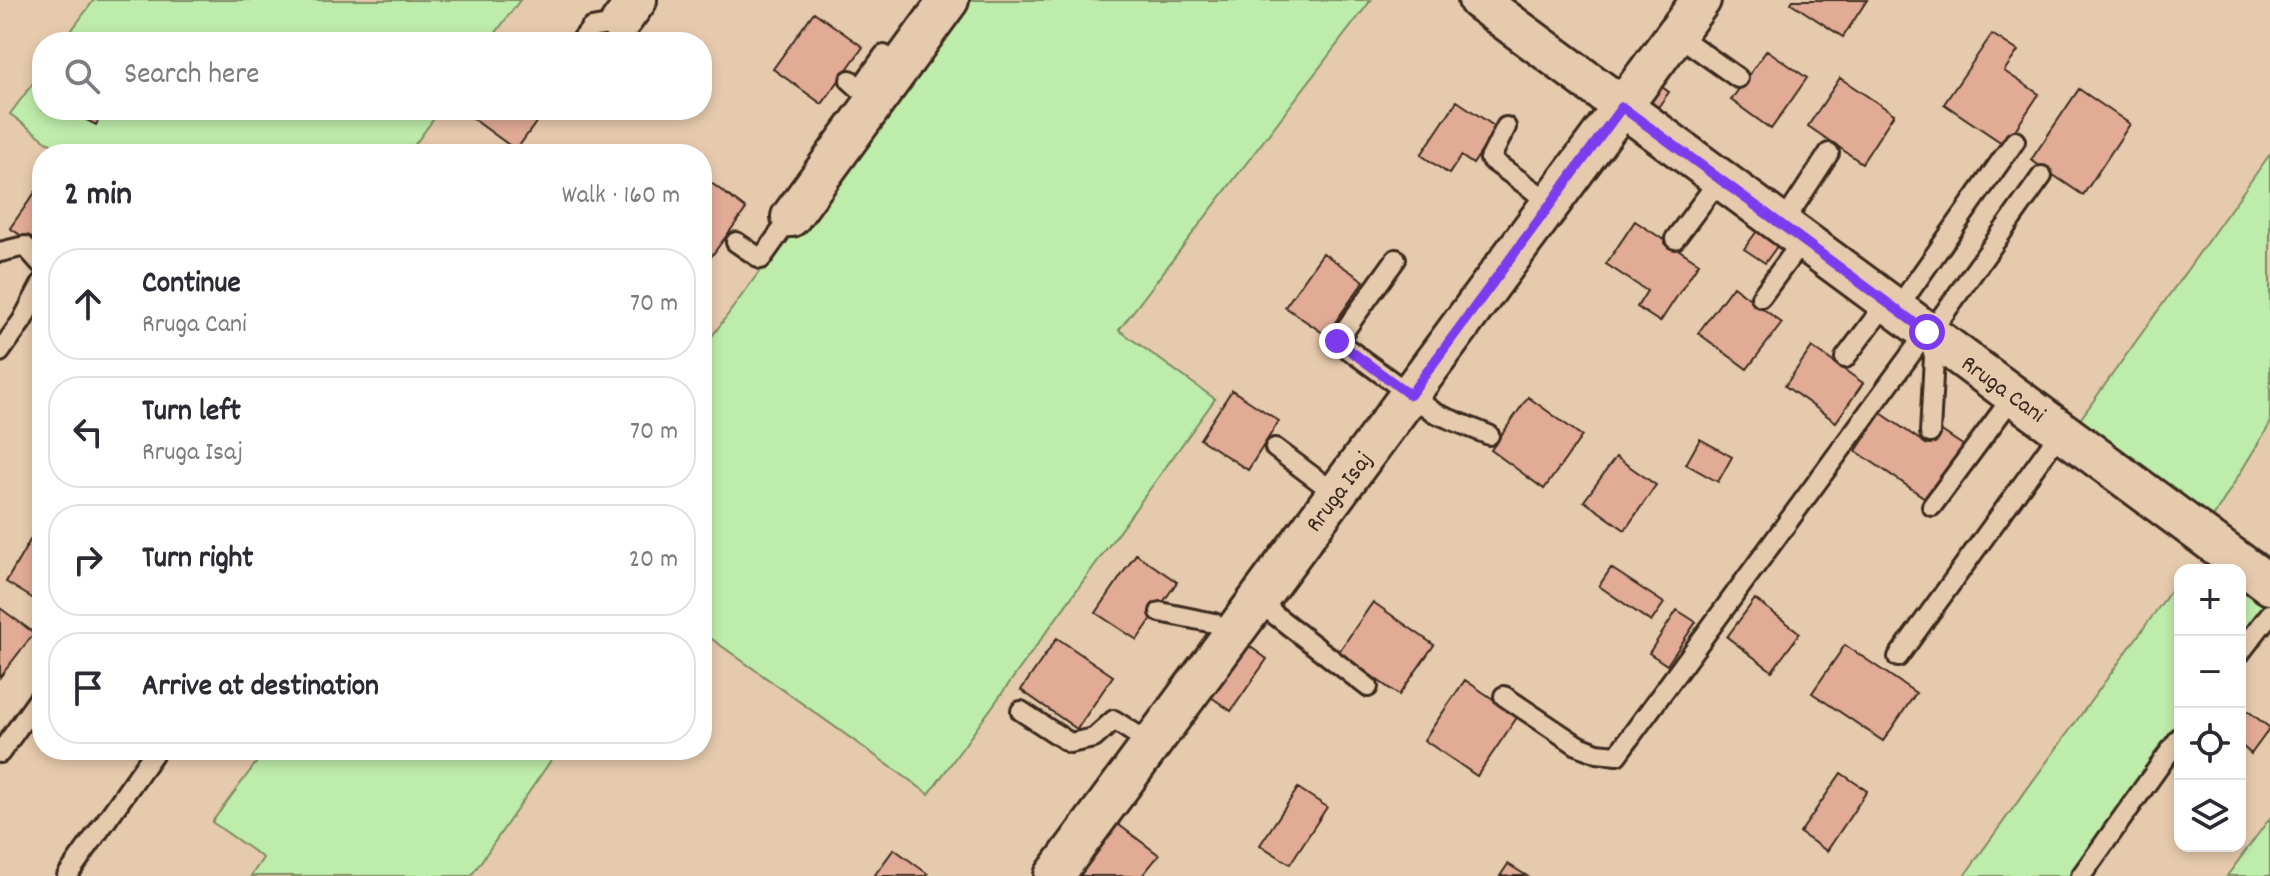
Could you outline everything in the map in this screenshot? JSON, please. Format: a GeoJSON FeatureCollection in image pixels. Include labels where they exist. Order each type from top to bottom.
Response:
{"type":"FeatureCollection","features":[{"type":"Feature","properties":{"kind":"street"},"geometry":{"type":"LineString","coordinates":[[791,217],[949,0]]}},
{"type":"Feature","properties":{"kind":"street","name":"Rruga Cani"},"geometry":{"type":"LineString","coordinates":[[1478,0],[2270,585]]}},
{"type":"Feature","properties":{"kind":"street","name":"Rruga Isaj"},"geometry":{"type":"LineString","coordinates":[[1054,876],[1622,107],[1686,14]]}},
{"type":"Feature","properties":{"kind":"lane"},"geometry":{"type":"LineString","coordinates":[[588,32],[628,11]]}},
{"type":"Feature","properties":{"kind":"lane"},"geometry":{"type":"LineString","coordinates":[[1686,14],[1738,78]]}},
{"type":"Feature","properties":{"kind":"lane"},"geometry":{"type":"LineString","coordinates":[[850,80],[860,89],[884,55],[900,67]]}},
{"type":"Feature","properties":{"kind":"lane"},"geometry":{"type":"LineString","coordinates":[[1506,127],[1490,159],[1551,203]]}},
{"type":"Feature","properties":{"kind":"lane"},"geometry":{"type":"LineString","coordinates":[[1845,358],[1892,306],[2015,141]]}},
{"type":"Feature","properties":{"kind":"lane"},"geometry":{"type":"LineString","coordinates":[[1761,297],[1829,153]]}},
{"type":"Feature","properties":{"kind":"lane"},"geometry":{"type":"LineString","coordinates":[[1504,696],[1577,745],[1597,753],[1617,755],[1927,332],[1943,315],[2042,176]]}},
{"type":"Feature","properties":{"kind":"lane"},"geometry":{"type":"LineString","coordinates":[[1675,239],[1720,179]]}},
{"type":"Feature","properties":{"kind":"lane"},"geometry":{"type":"LineString","coordinates":[[736,242],[761,259],[791,217]]}},
{"type":"Feature","properties":{"kind":"lane"},"geometry":{"type":"LineString","coordinates":[[0,252],[25,246],[32,254]]}},
{"type":"Feature","properties":{"kind":"lane"},"geometry":{"type":"LineString","coordinates":[[1396,259],[1337,341],[1435,413],[1489,435]]}},
{"type":"Feature","properties":{"kind":"lane"},"geometry":{"type":"LineString","coordinates":[[0,352],[32,302]]}},
{"type":"Feature","properties":{"kind":"lane"},"geometry":{"type":"LineString","coordinates":[[1927,332],[1934,356],[1930,433]]}},
{"type":"Feature","properties":{"kind":"lane"},"geometry":{"type":"LineString","coordinates":[[1932,506],[2014,395]]}},
{"type":"Feature","properties":{"kind":"lane"},"geometry":{"type":"LineString","coordinates":[[1898,657],[2061,431]]}},
{"type":"Feature","properties":{"kind":"lane"},"geometry":{"type":"LineString","coordinates":[[1275,448],[1336,494]]}},
{"type":"Feature","properties":{"kind":"lane"},"geometry":{"type":"LineString","coordinates":[[1259,598],[1275,615],[1368,687]]}},
{"type":"Feature","properties":{"kind":"lane"},"geometry":{"type":"LineString","coordinates":[[1160,612],[1214,623],[1232,636]]}},
{"type":"Feature","properties":{"kind":"lane"},"geometry":{"type":"LineString","coordinates":[[2246,645],[2270,614]]}},
{"type":"Feature","properties":{"kind":"lane"},"geometry":{"type":"LineString","coordinates":[[0,753],[32,708]]}},
{"type":"Feature","properties":{"kind":"lane"},"geometry":{"type":"LineString","coordinates":[[1021,711],[1070,743],[1094,738],[1114,720],[1151,744]]}},
{"type":"Feature","properties":{"kind":"lane"},"geometry":{"type":"LineString","coordinates":[[2081,876],[2174,745]]}},
{"type":"Feature","properties":{"kind":"lane"},"geometry":{"type":"LineString","coordinates":[[67,876],[149,760]]}},
{"type":"Feature","properties":{"kind":"green space"},"geometry":{"type":"Polygon","coordinates":[[[94,0],[520,0],[496,32],[70,32],[94,0]]]}},
{"type":"Feature","properties":{"kind":"green space"},"geometry":{"type":"Polygon","coordinates":[[[958,0],[1371,0],[1119,330],[1215,399],[929,794],[712,639],[712,336],[958,0]]]}},
{"type":"Feature","properties":{"kind":"green space"},"geometry":{"type":"Polygon","coordinates":[[[32,84],[32,120],[433,120],[415,144],[50,144],[10,114],[32,84]]]}},
{"type":"Feature","properties":{"kind":"green space"},"geometry":{"type":"Polygon","coordinates":[[[2270,154],[2270,424],[2209,524],[2079,421],[2270,154]]]}},
{"type":"Feature","properties":{"kind":"green space"},"geometry":{"type":"Polygon","coordinates":[[[2246,585],[2270,603],[2270,630],[2246,663],[2246,585]]]}},
{"type":"Feature","properties":{"kind":"green space"},"geometry":{"type":"Polygon","coordinates":[[[2174,586],[2174,762],[2091,876],[1964,876],[2174,586]]]}},
{"type":"Feature","properties":{"kind":"green space"},"geometry":{"type":"Polygon","coordinates":[[[258,760],[551,760],[471,876],[251,876],[263,858],[212,822],[258,760]]]}},
{"type":"Feature","properties":{"kind":"green space"},"geometry":{"type":"Polygon","coordinates":[[[2270,818],[2270,876],[2227,876],[2270,818]]]}},
{"type":"Feature","properties":{"kind":"building"},"geometry":{"type":"Polygon","coordinates":[[[1793,0],[1867,0],[1843,37],[1791,3],[1793,0]]]}},
{"type":"Feature","properties":{"kind":"building"},"geometry":{"type":"Polygon","coordinates":[[[814,12],[863,47],[822,104],[773,69],[814,12]]]}},
{"type":"Feature","properties":{"kind":"building"},"geometry":{"type":"Polygon","coordinates":[[[1992,34],[2018,51],[2004,71],[2039,94],[2005,145],[1944,104],[1992,34]]]}},
{"type":"Feature","properties":{"kind":"building"},"geometry":{"type":"Polygon","coordinates":[[[1767,50],[1807,78],[1771,129],[1731,100],[1767,50]]]}},
{"type":"Feature","properties":{"kind":"building"},"geometry":{"type":"Polygon","coordinates":[[[1840,78],[1894,114],[1862,163],[1808,126],[1840,78]]]}},
{"type":"Feature","properties":{"kind":"building"},"geometry":{"type":"Polygon","coordinates":[[[1655,82],[1669,92],[1654,113],[1639,103],[1655,82]]]}},
{"type":"Feature","properties":{"kind":"building"},"geometry":{"type":"Polygon","coordinates":[[[2079,89],[2130,124],[2083,195],[2031,160],[2079,89]]]}},
{"type":"Feature","properties":{"kind":"building"},"geometry":{"type":"Polygon","coordinates":[[[1457,101],[1497,128],[1473,164],[1461,156],[1449,174],[1421,155],[1457,101]]]}},
{"type":"Feature","properties":{"kind":"building"},"geometry":{"type":"Polygon","coordinates":[[[475,120],[538,120],[520,144],[508,144],[475,120]]]}},
{"type":"Feature","properties":{"kind":"building"},"geometry":{"type":"Polygon","coordinates":[[[712,184],[746,209],[712,255],[712,184]]]}},
{"type":"Feature","properties":{"kind":"building"},"geometry":{"type":"Polygon","coordinates":[[[32,197],[32,243],[10,228],[32,197]]]}},
{"type":"Feature","properties":{"kind":"building"},"geometry":{"type":"Polygon","coordinates":[[[1635,221],[1699,263],[1660,322],[1637,307],[1647,291],[1606,264],[1635,221]]]}},
{"type":"Feature","properties":{"kind":"building"},"geometry":{"type":"Polygon","coordinates":[[[1762,224],[1783,238],[1765,263],[1744,249],[1762,224]]]}},
{"type":"Feature","properties":{"kind":"building"},"geometry":{"type":"Polygon","coordinates":[[[1323,253],[1364,281],[1326,335],[1285,307],[1323,253]]]}},
{"type":"Feature","properties":{"kind":"building"},"geometry":{"type":"Polygon","coordinates":[[[1733,286],[1782,323],[1747,369],[1698,333],[1733,286]]]}},
{"type":"Feature","properties":{"kind":"building"},"geometry":{"type":"Polygon","coordinates":[[[1812,347],[1863,383],[1836,422],[1785,386],[1812,347]]]}},
{"type":"Feature","properties":{"kind":"building"},"geometry":{"type":"Polygon","coordinates":[[[1232,390],[1279,421],[1248,470],[1200,439],[1232,390]]]}},
{"type":"Feature","properties":{"kind":"building"},"geometry":{"type":"Polygon","coordinates":[[[1528,397],[1582,436],[1544,489],[1491,450],[1528,397]]]}},
{"type":"Feature","properties":{"kind":"building"},"geometry":{"type":"Polygon","coordinates":[[[1881,413],[1926,444],[1937,428],[1967,448],[1931,502],[1856,451],[1881,413]]]}},
{"type":"Feature","properties":{"kind":"building"},"geometry":{"type":"Polygon","coordinates":[[[1700,439],[1732,457],[1718,482],[1686,464],[1700,439]]]}},
{"type":"Feature","properties":{"kind":"building"},"geometry":{"type":"Polygon","coordinates":[[[1616,457],[1656,485],[1625,530],[1584,501],[1616,457]]]}},
{"type":"Feature","properties":{"kind":"building"},"geometry":{"type":"Polygon","coordinates":[[[32,537],[32,598],[6,582],[32,537]]]}},
{"type":"Feature","properties":{"kind":"building"},"geometry":{"type":"Polygon","coordinates":[[[1136,554],[1177,582],[1137,640],[1096,613],[1136,554]]]}},
{"type":"Feature","properties":{"kind":"building"},"geometry":{"type":"Polygon","coordinates":[[[1611,568],[1664,603],[1651,622],[1599,586],[1611,568]]]}},
{"type":"Feature","properties":{"kind":"building"},"geometry":{"type":"Polygon","coordinates":[[[1755,599],[1800,633],[1772,671],[1727,637],[1755,599]]]}},
{"type":"Feature","properties":{"kind":"building"},"geometry":{"type":"Polygon","coordinates":[[[1373,602],[1434,645],[1399,695],[1338,653],[1373,602]]]}},
{"type":"Feature","properties":{"kind":"building"},"geometry":{"type":"Polygon","coordinates":[[[0,608],[32,632],[32,636],[0,677],[0,608]]]}},
{"type":"Feature","properties":{"kind":"building"},"geometry":{"type":"Polygon","coordinates":[[[1677,610],[1696,622],[1667,665],[1649,653],[1677,610]]]}},
{"type":"Feature","properties":{"kind":"building"},"geometry":{"type":"Polygon","coordinates":[[[1057,638],[1113,676],[1077,729],[1021,690],[1057,638]]]}},
{"type":"Feature","properties":{"kind":"building"},"geometry":{"type":"Polygon","coordinates":[[[1241,640],[1267,659],[1231,711],[1204,692],[1241,640]]]}},
{"type":"Feature","properties":{"kind":"building"},"geometry":{"type":"Polygon","coordinates":[[[1845,645],[1916,693],[1883,741],[1812,693],[1845,645]]]}},
{"type":"Feature","properties":{"kind":"building"},"geometry":{"type":"Polygon","coordinates":[[[1465,680],[1518,716],[1477,776],[1424,740],[1465,680]]]}},
{"type":"Feature","properties":{"kind":"building"},"geometry":{"type":"Polygon","coordinates":[[[2246,710],[2270,728],[2251,754],[2246,749],[2246,710]]]}},
{"type":"Feature","properties":{"kind":"building"},"geometry":{"type":"Polygon","coordinates":[[[1841,773],[1867,791],[1827,851],[1800,833],[1841,773]]]}},
{"type":"Feature","properties":{"kind":"building"},"geometry":{"type":"Polygon","coordinates":[[[1298,788],[1327,807],[1290,864],[1260,845],[1298,788]]]}},
{"type":"Feature","properties":{"kind":"building"},"geometry":{"type":"Polygon","coordinates":[[[1111,819],[1159,855],[1142,876],[1072,876],[1111,819]]]}},
{"type":"Feature","properties":{"kind":"building"},"geometry":{"type":"Polygon","coordinates":[[[894,849],[928,874],[874,876],[894,849]]]}},
{"type":"Feature","properties":{"kind":"building"},"geometry":{"type":"Polygon","coordinates":[[[1508,864],[1527,876],[1500,876],[1508,864]]]}},
{"type":"Feature","properties":{"kind":"route"},"geometry":{"type":"LineString","coordinates":[[1337,341],[1410,395],[1622,107],[1927,332]]}}]}
